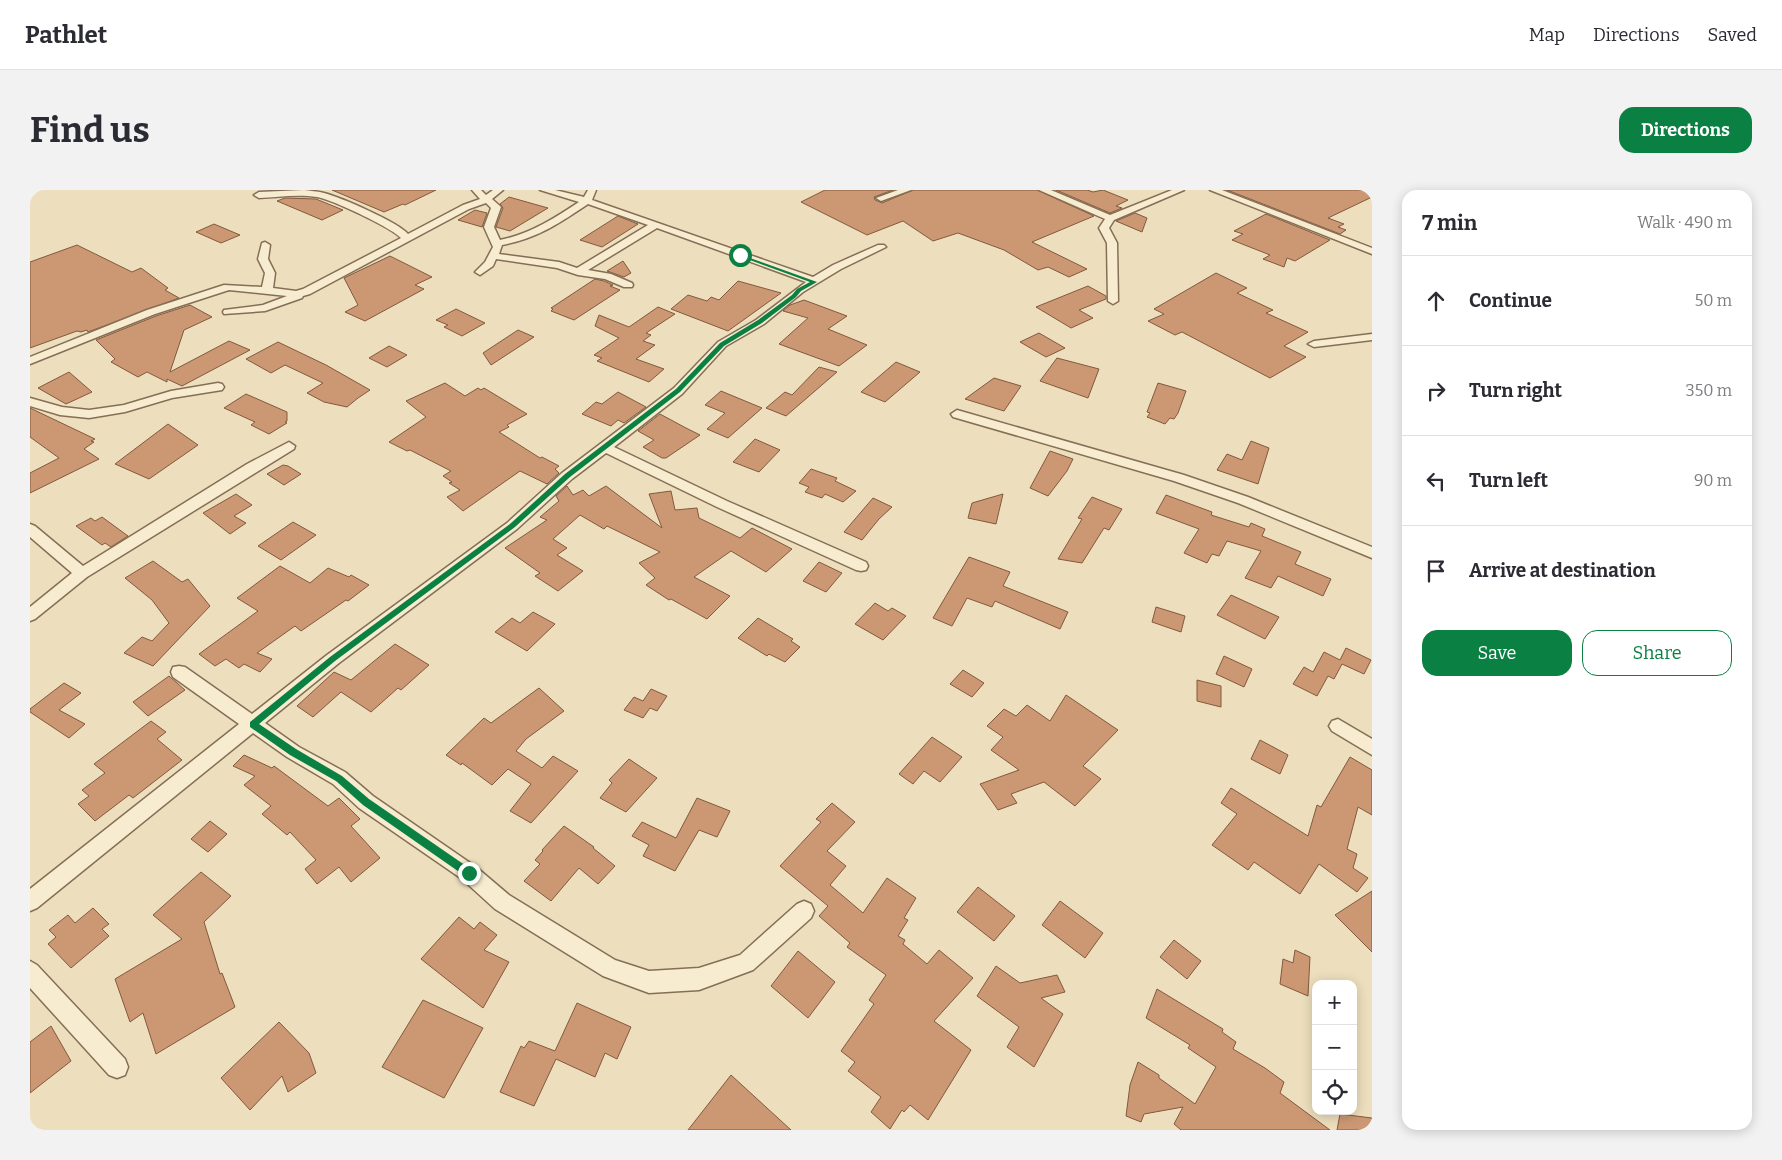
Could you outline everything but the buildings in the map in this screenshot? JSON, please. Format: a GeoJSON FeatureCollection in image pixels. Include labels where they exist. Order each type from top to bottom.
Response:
{"type":"FeatureCollection","features":[{"type":"Feature","properties":{"kind":"street"},"geometry":{"type":"LineString","coordinates":[[476,190],[485,200],[492,202],[496,207],[489,228],[498,243],[494,256],[489,264],[480,272]]}},
{"type":"Feature","properties":{"kind":"street"},"geometry":{"type":"LineString","coordinates":[[228,312],[265,308],[282,303],[485,200],[499,190]]}},
{"type":"Feature","properties":{"kind":"street"},"geometry":{"type":"LineString","coordinates":[[544,190],[587,201],[656,224],[814,282]]}},
{"type":"Feature","properties":{"kind":"street"},"geometry":{"type":"LineString","coordinates":[[498,243],[523,238],[547,227],[587,201],[592,190]]}},
{"type":"Feature","properties":{"kind":"street"},"geometry":{"type":"LineString","coordinates":[[881,198],[907,190]]}},
{"type":"Feature","properties":{"kind":"street"},"geometry":{"type":"LineString","coordinates":[[1043,190],[1110,218]]}},
{"type":"Feature","properties":{"kind":"street"},"geometry":{"type":"LineString","coordinates":[[1114,300],[1112,243],[1104,228],[1110,218],[1180,190]]}},
{"type":"Feature","properties":{"kind":"street"},"geometry":{"type":"LineString","coordinates":[[1214,190],[1272,210],[1372,252]]}},
{"type":"Feature","properties":{"kind":"street"},"geometry":{"type":"LineString","coordinates":[[260,195],[304,193],[322,195],[379,220],[386,226],[401,232],[407,239]]}},
{"type":"Feature","properties":{"kind":"street"},"geometry":{"type":"LineString","coordinates":[[578,272],[656,224]]}},
{"type":"Feature","properties":{"kind":"street"},"geometry":{"type":"LineString","coordinates":[[1355,245],[1372,238]]}},
{"type":"Feature","properties":{"kind":"street"},"geometry":{"type":"LineString","coordinates":[[265,245],[264,259],[270,273],[267,290]]}},
{"type":"Feature","properties":{"kind":"street"},"geometry":{"type":"LineString","coordinates":[[30,901],[253,725],[333,659],[512,526],[567,476],[678,391],[722,344],[760,322],[799,290],[837,267],[881,248]]}},
{"type":"Feature","properties":{"kind":"street"},"geometry":{"type":"LineString","coordinates":[[494,256],[559,265],[578,272],[607,276],[628,285]]}},
{"type":"Feature","properties":{"kind":"street"},"geometry":{"type":"LineString","coordinates":[[30,361],[194,297],[228,287],[296,294],[306,292]]}},
{"type":"Feature","properties":{"kind":"street"},"geometry":{"type":"LineString","coordinates":[[1314,344],[1372,337]]}},
{"type":"Feature","properties":{"kind":"street"},"geometry":{"type":"LineString","coordinates":[[30,402],[36,402],[60,412],[89,414],[124,408],[171,395],[218,387]]}},
{"type":"Feature","properties":{"kind":"street"},"geometry":{"type":"LineString","coordinates":[[957,414],[1179,478],[1243,500],[1372,553]]}},
{"type":"Feature","properties":{"kind":"street"},"geometry":{"type":"LineString","coordinates":[[30,615],[82,573],[289,446]]}},
{"type":"Feature","properties":{"kind":"street"},"geometry":{"type":"LineString","coordinates":[[604,447],[722,504],[861,566]]}},
{"type":"Feature","properties":{"kind":"street"},"geometry":{"type":"LineString","coordinates":[[30,529],[82,573]]}},
{"type":"Feature","properties":{"kind":"street"},"geometry":{"type":"LineString","coordinates":[[178,672],[293,752],[339,778],[366,802],[469,873],[502,902],[610,969],[649,982],[699,979],[724,972],[746,963],[772,942],[804,911]]}},
{"type":"Feature","properties":{"kind":"street"},"geometry":{"type":"LineString","coordinates":[[1338,726],[1372,748]]}},
{"type":"Feature","properties":{"kind":"street"},"geometry":{"type":"LineString","coordinates":[[30,972],[116,1067]]}},
{"type":"Feature","properties":{"kind":"route"},"geometry":{"type":"LineString","coordinates":[[469,873],[366,802],[339,778],[293,752],[253,725],[333,659],[512,526],[567,476],[678,391],[722,344],[760,322],[799,290],[814,282],[740,255]]}}]}
